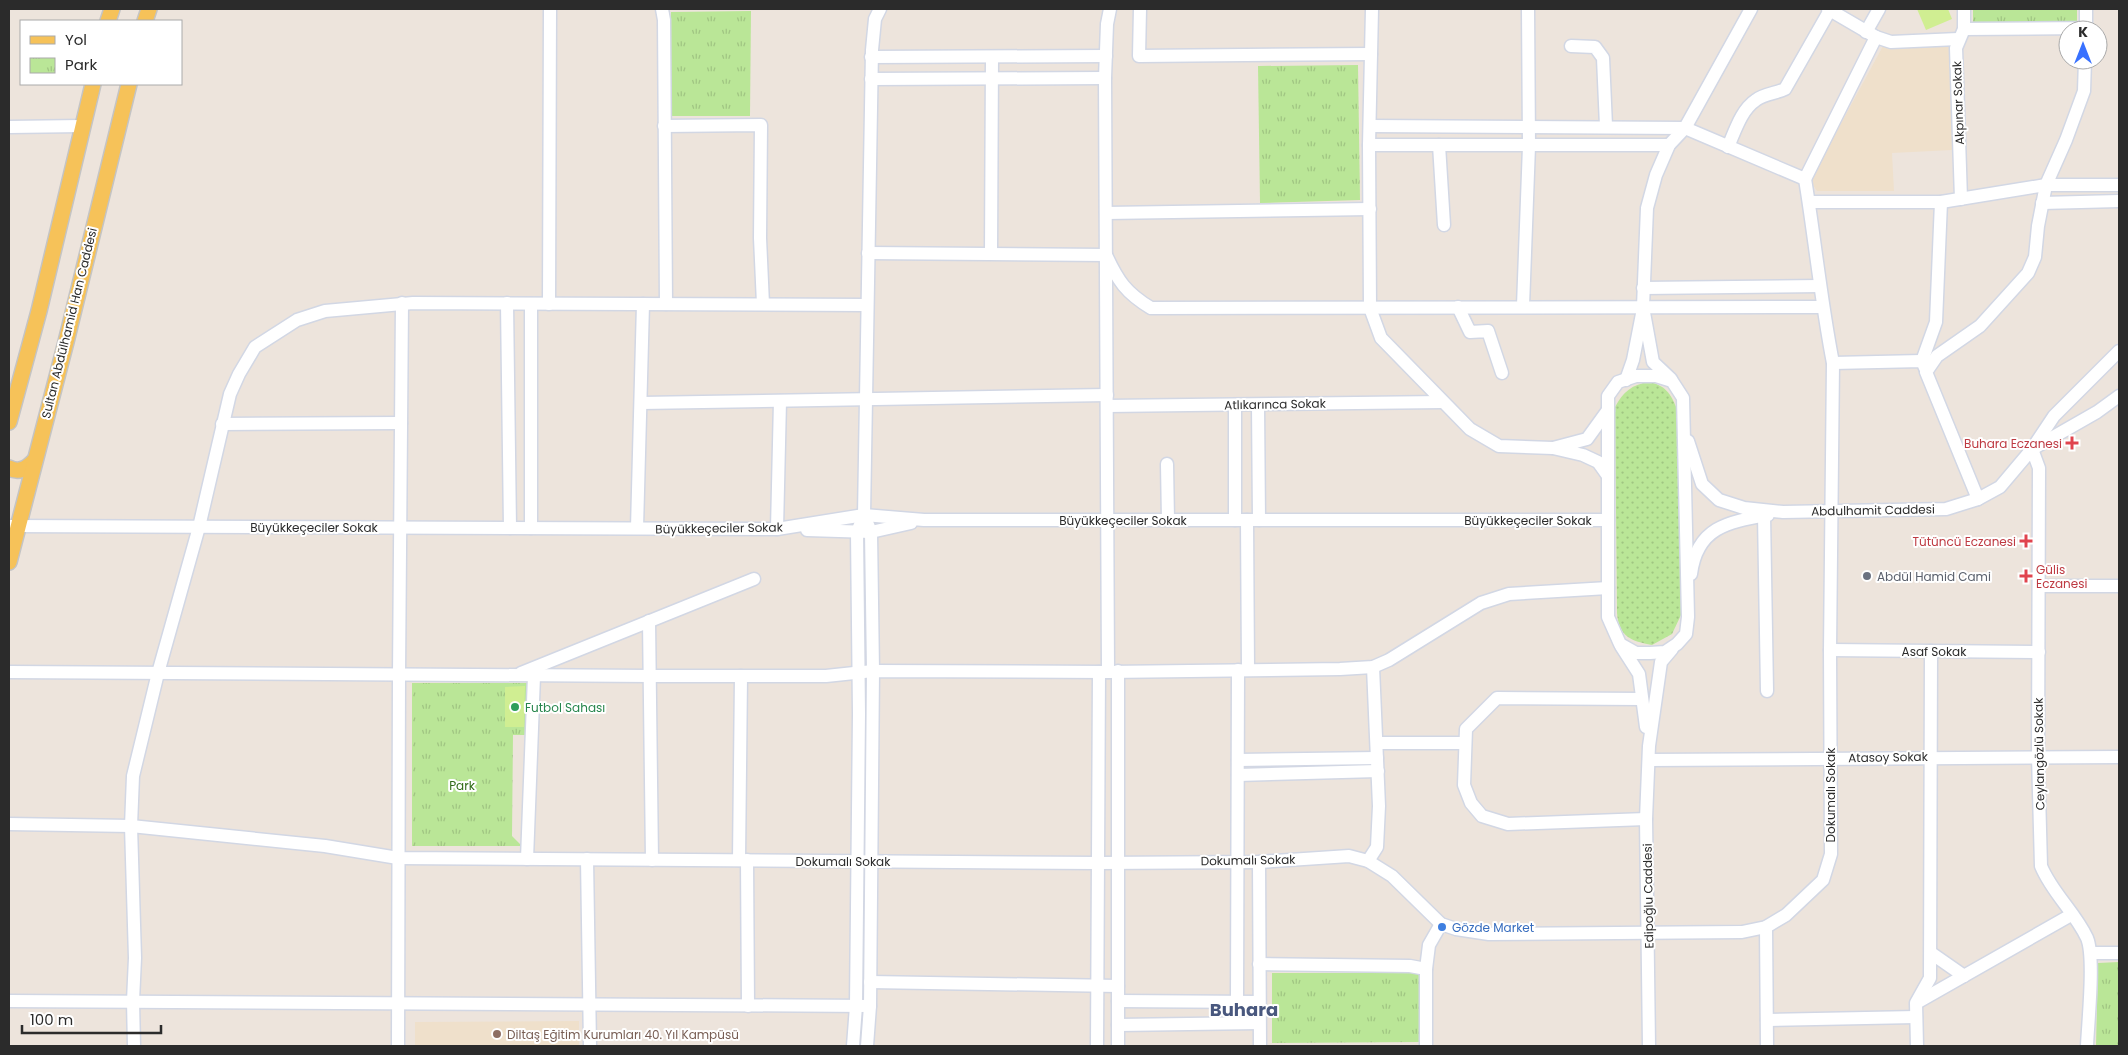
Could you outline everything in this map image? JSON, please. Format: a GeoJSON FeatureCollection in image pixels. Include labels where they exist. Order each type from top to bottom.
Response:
{"type":"FeatureCollection","features":[{"type":"Feature","properties":{"kind":"main road"},"geometry":{"type":"LineString","coordinates":[[9,422],[93,85]]}},
{"type":"Feature","properties":{"kind":"main road","name":"Sultan Abdülhamid Han Caddesi"},"geometry":{"type":"LineString","coordinates":[[9,562],[13,526],[34,461],[66,342],[129,85]]}},
{"type":"Feature","properties":{"kind":"main road"},"geometry":{"type":"LineString","coordinates":[[9,468],[14,471],[22,471],[34,461]]}},
{"type":"Feature","properties":{"kind":"street"},"geometry":{"type":"LineString","coordinates":[[550,9],[550,304]]}},
{"type":"Feature","properties":{"kind":"street"},"geometry":{"type":"LineString","coordinates":[[662,9],[664,20],[666,304]]}},
{"type":"Feature","properties":{"kind":"street"},"geometry":{"type":"LineString","coordinates":[[854,1046],[857,861],[857,532],[864,515],[871,78],[875,19],[880,9]]}},
{"type":"Feature","properties":{"kind":"street"},"geometry":{"type":"LineString","coordinates":[[1097,1046],[1098,863],[1108,672],[1105,78],[1107,24],[1110,9]]}},
{"type":"Feature","properties":{"kind":"street"},"geometry":{"type":"LineString","coordinates":[[1140,9],[1140,56],[1371,54]]}},
{"type":"Feature","properties":{"kind":"street"},"geometry":{"type":"LineString","coordinates":[[1372,9],[1369,145],[1370,308],[1381,338],[1470,429],[1498,446],[1553,448],[1583,455],[1598,462],[1608,476]]}},
{"type":"Feature","properties":{"kind":"street"},"geometry":{"type":"LineString","coordinates":[[1523,306],[1529,146],[1528,9]]}},
{"type":"Feature","properties":{"kind":"street"},"geometry":{"type":"LineString","coordinates":[[1626,380],[1633,360],[1643,306],[1647,208],[1656,175],[1669,145],[1685,128],[1751,9]]}},
{"type":"Feature","properties":{"kind":"street"},"geometry":{"type":"LineString","coordinates":[[1728,147],[1742,117],[1751,104],[1757,98],[1786,89],[1829,9],[1871,34],[1891,42],[1961,34],[2058,30]]}},
{"type":"Feature","properties":{"kind":"street"},"geometry":{"type":"LineString","coordinates":[[1370,126],[1685,128],[1805,179],[1871,34],[1878,9]]}},
{"type":"Feature","properties":{"kind":"street","name":"Akpınar Sokak"},"geometry":{"type":"LineString","coordinates":[[1961,198],[1956,48],[1961,34],[1964,9]]}},
{"type":"Feature","properties":{"kind":"street"},"geometry":{"type":"LineString","coordinates":[[1571,46],[1595,47],[1603,58],[1606,126]]}},
{"type":"Feature","properties":{"kind":"street"},"geometry":{"type":"LineString","coordinates":[[872,57],[1106,56]]}},
{"type":"Feature","properties":{"kind":"street"},"geometry":{"type":"LineString","coordinates":[[991,253],[992,57]]}},
{"type":"Feature","properties":{"kind":"street"},"geometry":{"type":"LineString","coordinates":[[1832,363],[1924,367],[1980,326],[2028,273],[2035,257],[2046,185],[2066,140],[2084,91],[2085,70]]}},
{"type":"Feature","properties":{"kind":"street"},"geometry":{"type":"LineString","coordinates":[[871,78],[1105,78]]}},
{"type":"Feature","properties":{"kind":"street"},"geometry":{"type":"LineString","coordinates":[[664,126],[761,125],[760,238],[763,304]]}},
{"type":"Feature","properties":{"kind":"street"},"geometry":{"type":"LineString","coordinates":[[9,127],[82,126]]}},
{"type":"Feature","properties":{"kind":"street"},"geometry":{"type":"LineString","coordinates":[[1369,145],[1669,145]]}},
{"type":"Feature","properties":{"kind":"street"},"geometry":{"type":"LineString","coordinates":[[1439,145],[1444,225]]}},
{"type":"Feature","properties":{"kind":"street","name":"Dokumalı Sokak"},"geometry":{"type":"LineString","coordinates":[[9,824],[131,826],[325,846],[398,858],[1098,863],[1259,862],[1349,856],[1368,861],[1392,876],[1441,924],[1456,930],[1489,934],[1742,932],[1766,927],[1786,915],[1823,880],[1831,854],[1832,363],[1805,179]]}},
{"type":"Feature","properties":{"kind":"street"},"geometry":{"type":"LineString","coordinates":[[1809,202],[1941,202],[2046,185],[2119,185]]}},
{"type":"Feature","properties":{"kind":"street"},"geometry":{"type":"LineString","coordinates":[[2042,203],[2119,201]]}},
{"type":"Feature","properties":{"kind":"street"},"geometry":{"type":"LineString","coordinates":[[1941,202],[1936,322],[1924,367],[1978,499]]}},
{"type":"Feature","properties":{"kind":"street"},"geometry":{"type":"LineString","coordinates":[[1106,213],[1370,209]]}},
{"type":"Feature","properties":{"kind":"street"},"geometry":{"type":"LineString","coordinates":[[868,253],[1106,255]]}},
{"type":"Feature","properties":{"kind":"street"},"geometry":{"type":"LineString","coordinates":[[1106,255],[1116,278],[1132,296],[1151,308],[1823,307]]}},
{"type":"Feature","properties":{"kind":"street"},"geometry":{"type":"LineString","coordinates":[[1643,288],[1820,286]]}},
{"type":"Feature","properties":{"kind":"street"},"geometry":{"type":"LineString","coordinates":[[134,1046],[133,1001],[135,958],[131,826],[133,776],[158,674],[199,527],[230,394],[255,347],[297,320],[325,310],[402,303],[867,305]]}},
{"type":"Feature","properties":{"kind":"street"},"geometry":{"type":"LineString","coordinates":[[398,1046],[402,303]]}},
{"type":"Feature","properties":{"kind":"street"},"geometry":{"type":"LineString","coordinates":[[507,303],[510,528]]}},
{"type":"Feature","properties":{"kind":"street"},"geometry":{"type":"LineString","coordinates":[[531,304],[531,528]]}},
{"type":"Feature","properties":{"kind":"street"},"geometry":{"type":"LineString","coordinates":[[637,528],[643,304]]}},
{"type":"Feature","properties":{"kind":"street"},"geometry":{"type":"LineString","coordinates":[[1643,306],[1654,362],[1672,381],[1683,398],[1687,602],[1686,634],[1661,662],[1649,746]]}},
{"type":"Feature","properties":{"kind":"street"},"geometry":{"type":"LineString","coordinates":[[1458,307],[1470,332],[1488,331],[1502,373]]}},
{"type":"Feature","properties":{"kind":"street"},"geometry":{"type":"LineString","coordinates":[[2032,450],[2054,416],[2119,351]]}},
{"type":"Feature","properties":{"kind":"street"},"geometry":{"type":"LineString","coordinates":[[1649,746],[1639,674],[1620,644],[1608,617],[1608,396],[1618,382],[1636,376],[1656,376],[1672,381]]}},
{"type":"Feature","properties":{"kind":"street"},"geometry":{"type":"LineString","coordinates":[[2032,450],[2097,412],[2119,396]]}},
{"type":"Feature","properties":{"kind":"street","name":"Atlıkarınca Sokak"},"geometry":{"type":"LineString","coordinates":[[640,403],[866,399],[1107,400],[1235,405],[1443,402]]}},
{"type":"Feature","properties":{"kind":"street"},"geometry":{"type":"LineString","coordinates":[[780,401],[777,529],[871,532],[924,520]]}},
{"type":"Feature","properties":{"kind":"street"},"geometry":{"type":"LineString","coordinates":[[1235,405],[1247,520]]}},
{"type":"Feature","properties":{"kind":"street"},"geometry":{"type":"LineString","coordinates":[[1237,1002],[1238,760],[1243,670],[1247,520],[1258,405]]}},
{"type":"Feature","properties":{"kind":"street"},"geometry":{"type":"LineString","coordinates":[[1553,448],[1587,440],[1608,410]]}},
{"type":"Feature","properties":{"kind":"street"},"geometry":{"type":"LineString","coordinates":[[222,424],[401,423]]}},
{"type":"Feature","properties":{"kind":"street"},"geometry":{"type":"LineString","coordinates":[[1684,430],[1702,484],[1719,500],[1744,508],[1783,512]]}},
{"type":"Feature","properties":{"kind":"street","name":"Abdulhamit Caddesi"},"geometry":{"type":"LineString","coordinates":[[1783,512],[1946,509],[1978,499],[2000,487],[2032,450]]}},
{"type":"Feature","properties":{"kind":"street","name":"Ceylangözlü Sokak"},"geometry":{"type":"LineString","coordinates":[[2032,450],[2039,468],[2038,756],[2041,866],[2047,882],[2087,938],[2091,953],[2087,1046]]}},
{"type":"Feature","properties":{"kind":"street"},"geometry":{"type":"LineString","coordinates":[[1167,464],[1168,520]]}},
{"type":"Feature","properties":{"kind":"street"},"geometry":{"type":"LineString","coordinates":[[1687,602],[1692,563],[1700,544],[1720,526],[1783,512]]}},
{"type":"Feature","properties":{"kind":"street"},"geometry":{"type":"LineString","coordinates":[[864,515],[871,532],[873,671],[870,1006],[867,1046]]}},
{"type":"Feature","properties":{"kind":"street","name":"Büyükkeçeciler Sokak"},"geometry":{"type":"LineString","coordinates":[[13,526],[777,529],[864,515],[924,520],[1608,520]]}},
{"type":"Feature","properties":{"kind":"street"},"geometry":{"type":"LineString","coordinates":[[1764,515],[1767,692]]}},
{"type":"Feature","properties":{"kind":"street"},"geometry":{"type":"LineString","coordinates":[[514,676],[754,579]]}},
{"type":"Feature","properties":{"kind":"street"},"geometry":{"type":"LineString","coordinates":[[2039,586],[2119,586]]}},
{"type":"Feature","properties":{"kind":"street"},"geometry":{"type":"LineString","coordinates":[[9,672],[514,676],[826,676],[873,671],[1108,672],[1340,669],[1374,666],[1389,660],[1481,603],[1509,594],[1608,588]]}},
{"type":"Feature","properties":{"kind":"street"},"geometry":{"type":"LineString","coordinates":[[649,621],[652,860]]}},
{"type":"Feature","properties":{"kind":"street"},"geometry":{"type":"LineString","coordinates":[[1620,644],[1636,653],[1650,653],[1665,652],[1677,644]]}},
{"type":"Feature","properties":{"kind":"street","name":"Asaf Sokak"},"geometry":{"type":"LineString","coordinates":[[1830,650],[2039,652]]}},
{"type":"Feature","properties":{"kind":"street"},"geometry":{"type":"LineString","coordinates":[[1917,1046],[1916,1003],[1930,978],[1931,651]]}},
{"type":"Feature","properties":{"kind":"street"},"geometry":{"type":"LineString","coordinates":[[1368,861],[1376,847],[1379,806],[1374,666]]}},
{"type":"Feature","properties":{"kind":"street"},"geometry":{"type":"LineString","coordinates":[[1108,672],[1118,862],[1118,1046]]}},
{"type":"Feature","properties":{"kind":"street"},"geometry":{"type":"LineString","coordinates":[[527,859],[534,676]]}},
{"type":"Feature","properties":{"kind":"street"},"geometry":{"type":"LineString","coordinates":[[741,676],[743,860],[748,1006]]}},
{"type":"Feature","properties":{"kind":"street"},"geometry":{"type":"LineString","coordinates":[[1642,700],[1497,698],[1466,729],[1464,784],[1471,803],[1482,816],[1508,824],[1646,819]]}},
{"type":"Feature","properties":{"kind":"street"},"geometry":{"type":"LineString","coordinates":[[1377,743],[1465,743]]}},
{"type":"Feature","properties":{"kind":"street","name":"Edipoğlu Caddesi"},"geometry":{"type":"LineString","coordinates":[[1649,746],[1646,819],[1649,932],[1649,1046]]}},
{"type":"Feature","properties":{"kind":"street","name":"Atasoy Sokak"},"geometry":{"type":"LineString","coordinates":[[1649,760],[2038,756],[2119,757]]}},
{"type":"Feature","properties":{"kind":"street"},"geometry":{"type":"LineString","coordinates":[[1238,760],[1377,764]]}},
{"type":"Feature","properties":{"kind":"street"},"geometry":{"type":"LineString","coordinates":[[1238,775],[1377,764]]}},
{"type":"Feature","properties":{"kind":"street"},"geometry":{"type":"LineString","coordinates":[[587,859],[590,1046]]}},
{"type":"Feature","properties":{"kind":"street"},"geometry":{"type":"LineString","coordinates":[[1259,862],[1260,1046]]}},
{"type":"Feature","properties":{"kind":"street"},"geometry":{"type":"LineString","coordinates":[[1916,1003],[2071,915]]}},
{"type":"Feature","properties":{"kind":"street"},"geometry":{"type":"LineString","coordinates":[[1426,1046],[1426,969],[1429,945],[1441,924]]}},
{"type":"Feature","properties":{"kind":"street"},"geometry":{"type":"LineString","coordinates":[[1766,927],[1767,1046]]}},
{"type":"Feature","properties":{"kind":"street"},"geometry":{"type":"LineString","coordinates":[[1930,953],[1964,976]]}},
{"type":"Feature","properties":{"kind":"street"},"geometry":{"type":"LineString","coordinates":[[2091,953],[2119,953]]}},
{"type":"Feature","properties":{"kind":"street"},"geometry":{"type":"LineString","coordinates":[[1259,964],[1410,966],[1426,969]]}},
{"type":"Feature","properties":{"kind":"street"},"geometry":{"type":"LineString","coordinates":[[870,982],[1118,986]]}},
{"type":"Feature","properties":{"kind":"street"},"geometry":{"type":"LineString","coordinates":[[9,1000],[870,1006]]}},
{"type":"Feature","properties":{"kind":"street"},"geometry":{"type":"LineString","coordinates":[[1118,1001],[1259,1002]]}},
{"type":"Feature","properties":{"kind":"street"},"geometry":{"type":"LineString","coordinates":[[1767,1020],[1916,1017]]}},
{"type":"Feature","properties":{"kind":"street"},"geometry":{"type":"LineString","coordinates":[[1118,1025],[1259,1023]]}},
{"type":"Feature","properties":{"kind":"shaded area"},"geometry":{"type":"Polygon","coordinates":[[[1883,46],[1951,47],[1952,150],[1892,153],[1894,191],[1817,191],[1811,182],[1816,170],[1883,46]]]}},
{"type":"Feature","properties":{"kind":"shaded area","name":"Diltaş Eğitim Kurumları 40. Yıl Kampüsü"},"geometry":{"type":"Polygon","coordinates":[[[579,1021],[579,1046],[415,1046],[415,1022],[579,1021]]]}},
{"type":"Feature","properties":{"kind":"green space"},"geometry":{"type":"Polygon","coordinates":[[[1917,9],[1948,9],[1952,19],[1926,30],[1917,9]]]}},
{"type":"Feature","properties":{"kind":"green space"},"geometry":{"type":"Polygon","coordinates":[[[1973,9],[2077,9],[2077,20],[2058,20],[2058,22],[1973,23],[1973,9]]]}},
{"type":"Feature","properties":{"kind":"green space"},"geometry":{"type":"Polygon","coordinates":[[[751,11],[750,116],[669,116],[671,12],[751,11]]]}},
{"type":"Feature","properties":{"kind":"green space"},"geometry":{"type":"Polygon","coordinates":[[[1358,65],[1360,200],[1260,203],[1258,66],[1358,65]]]}},
{"type":"Feature","properties":{"kind":"green space"},"geometry":{"type":"Polygon","coordinates":[[[1650,382],[1661,386],[1668,392],[1678,412],[1681,615],[1672,634],[1652,645],[1638,642],[1627,636],[1620,628],[1618,621],[1615,407],[1621,397],[1633,387],[1650,382]]]}},
{"type":"Feature","properties":{"kind":"green space","name":"Park"},"geometry":{"type":"Polygon","coordinates":[[[412,683],[529,683],[528,735],[513,735],[512,836],[522,846],[412,846],[412,683]]]}},
{"type":"Feature","properties":{"kind":"green space","name":"Futbol Sahası"},"geometry":{"type":"Polygon","coordinates":[[[525,686],[524,727],[505,727],[505,687],[525,686]]]}},
{"type":"Feature","properties":{"kind":"green space"},"geometry":{"type":"Polygon","coordinates":[[[2119,962],[2119,1046],[2096,1046],[2098,963],[2119,962]]]}},
{"type":"Feature","properties":{"kind":"green space"},"geometry":{"type":"Polygon","coordinates":[[[1272,973],[1421,973],[1422,1042],[1272,1043],[1272,973]]]}},
{"type":"Feature","properties":{"kind":"place","name":"Buhara Eczanesi"},"geometry":{"type":"Point","coordinates":[2072,443]}},
{"type":"Feature","properties":{"kind":"place","name":"Tütüncü Eczanesi"},"geometry":{"type":"Point","coordinates":[2026,541]}},
{"type":"Feature","properties":{"kind":"place","name":"Abdül Hamid Cami"},"geometry":{"type":"Point","coordinates":[1867,576]}},
{"type":"Feature","properties":{"kind":"place","name":"Gülis Eczanesi"},"geometry":{"type":"Point","coordinates":[2026,576]}},
{"type":"Feature","properties":{"kind":"place","name":"Futbol Sahası"},"geometry":{"type":"Point","coordinates":[515,707]}},
{"type":"Feature","properties":{"kind":"place","name":"Gözde Market"},"geometry":{"type":"Point","coordinates":[1442,927]}},
{"type":"Feature","properties":{"kind":"place","name":"Diltaş Eğitim Kurumları 40. Yıl Kampüsü"},"geometry":{"type":"Point","coordinates":[497,1034]}},
{"type":"Feature","properties":{"kind":"district","name":"Buhara"},"geometry":{"type":"Point","coordinates":[1244,1009]}}]}
